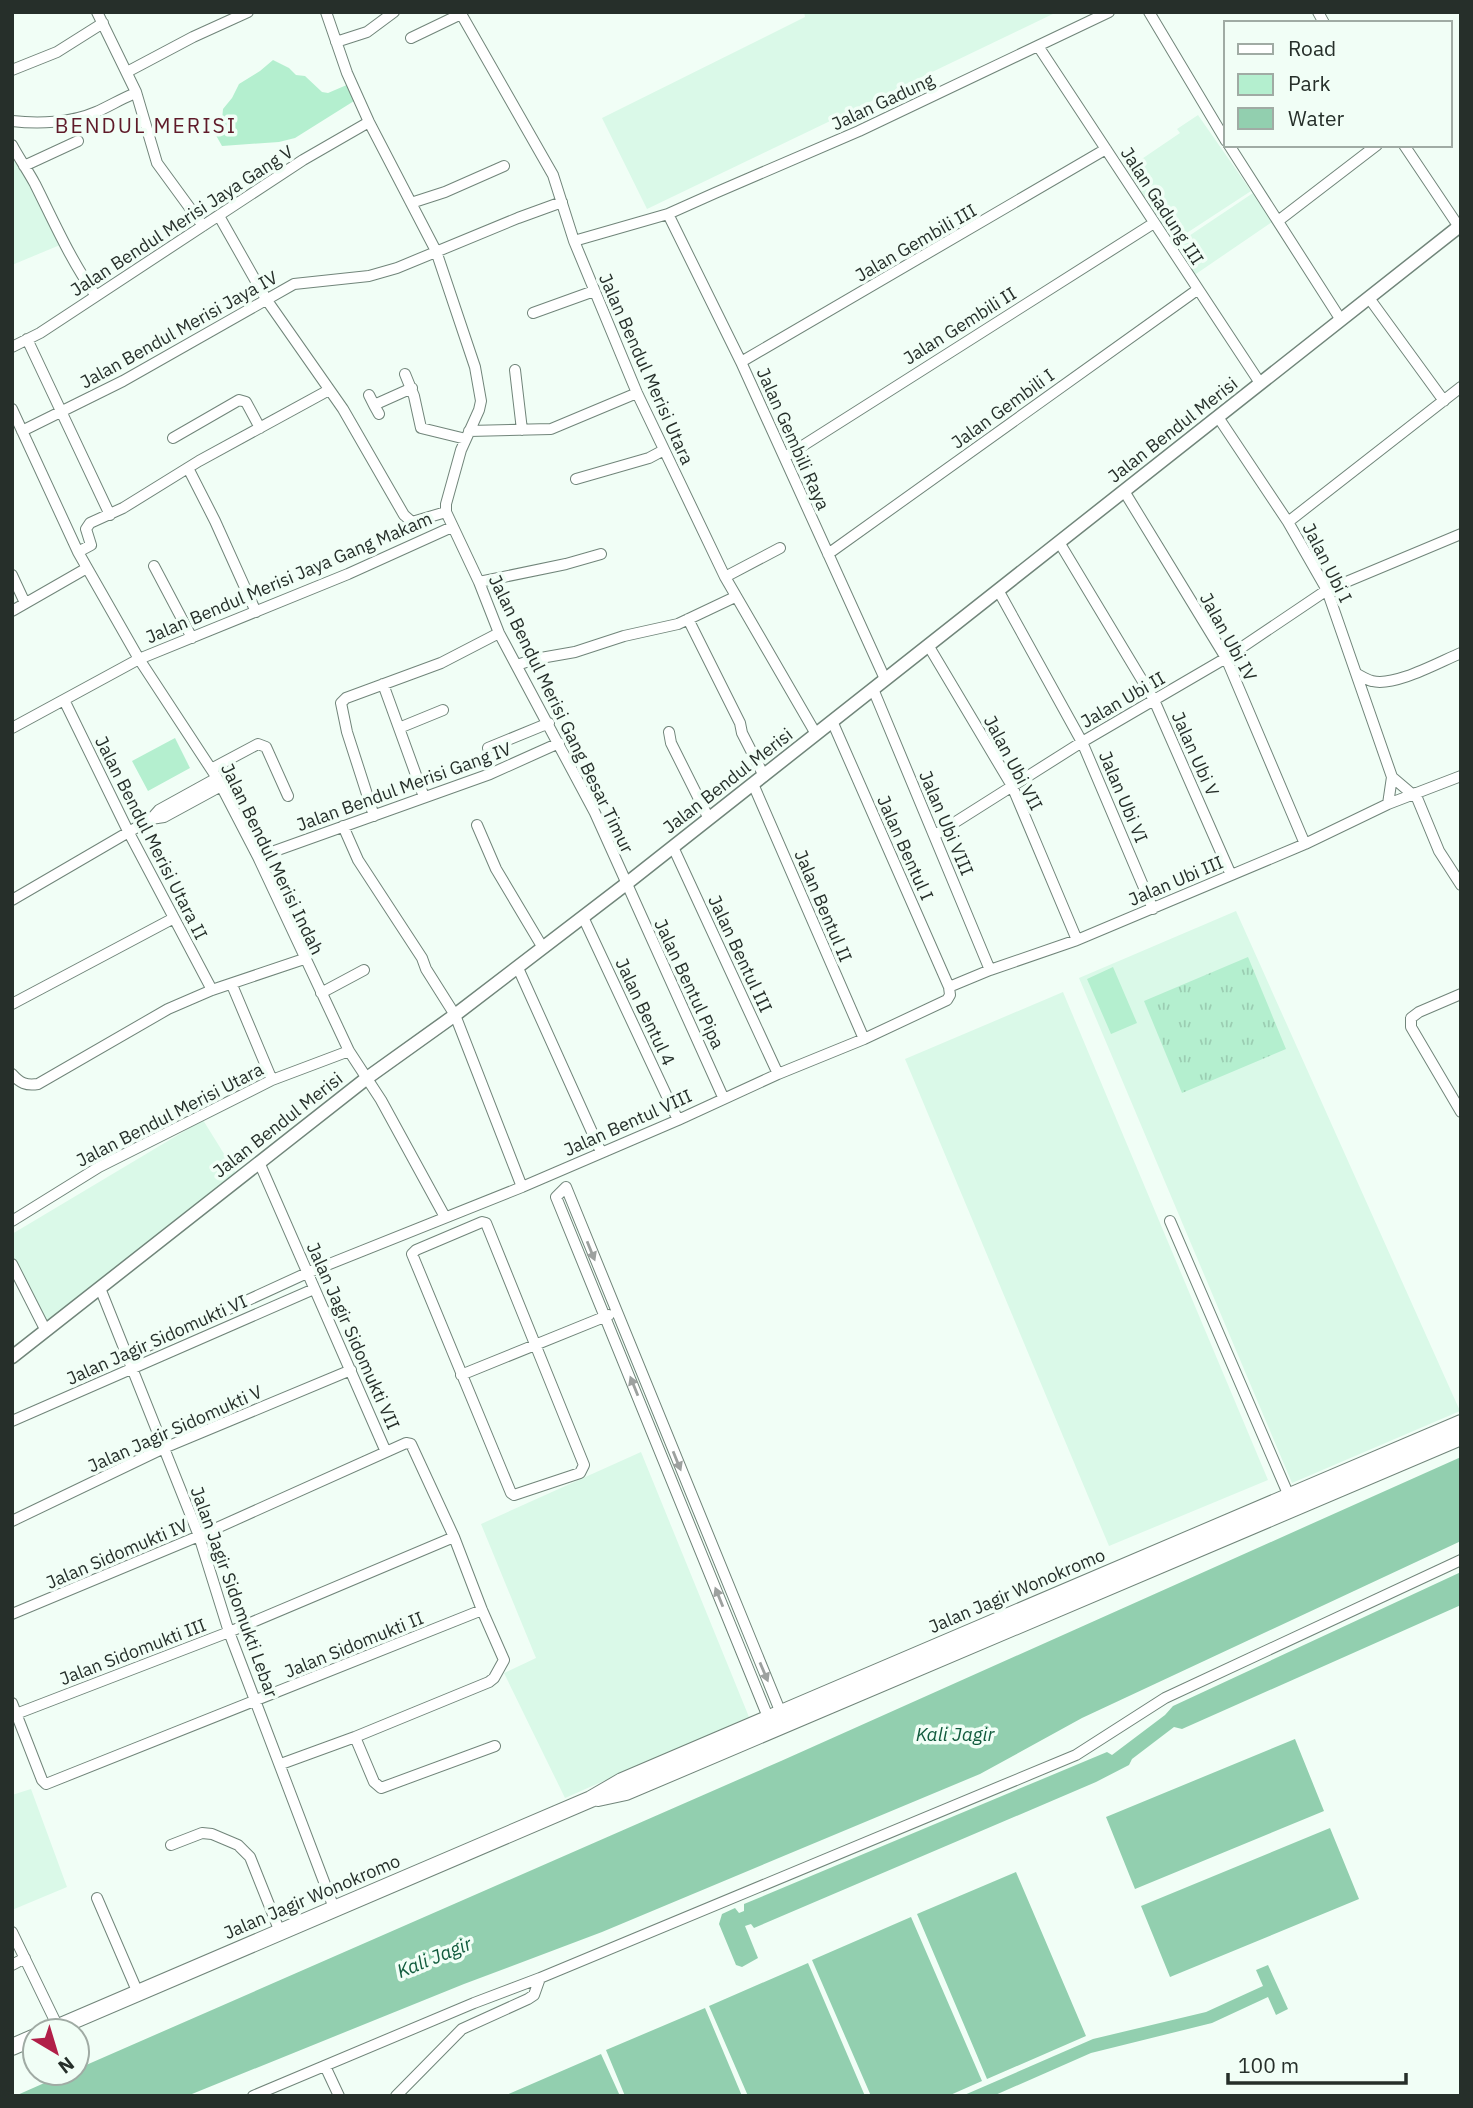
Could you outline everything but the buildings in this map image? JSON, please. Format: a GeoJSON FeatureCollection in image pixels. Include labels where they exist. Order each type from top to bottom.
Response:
{"type":"FeatureCollection","features":[{"type":"Feature","properties":{"kind":"main road","name":"Jalan Jagir Wonokromo"},"geometry":{"type":"LineString","coordinates":[[963,1642],[1289,1496],[1461,1423]]}},
{"type":"Feature","properties":{"kind":"main road","name":"Jalan Jagir Wonokromo"},"geometry":{"type":"LineString","coordinates":[[81,2017],[591,1799],[612,1797],[626,1792],[777,1721],[963,1642],[1461,1437]]}},
{"type":"Feature","properties":{"kind":"street"},"geometry":{"type":"LineString","coordinates":[[97,12],[136,92],[157,163],[203,226]]}},
{"type":"Feature","properties":{"kind":"street"},"geometry":{"type":"LineString","coordinates":[[127,72],[232,16],[248,12]]}},
{"type":"Feature","properties":{"kind":"street"},"geometry":{"type":"LineString","coordinates":[[219,216],[266,299],[361,438],[406,518],[412,522],[446,512],[452,483],[481,401],[478,380],[436,251],[369,122],[326,12]]}},
{"type":"Feature","properties":{"kind":"street"},"geometry":{"type":"LineString","coordinates":[[336,42],[367,32],[394,12]]}},
{"type":"Feature","properties":{"kind":"street","name":"Jalan Gadung"},"geometry":{"type":"LineString","coordinates":[[573,242],[668,214],[859,131],[1109,12]]}},
{"type":"Feature","properties":{"kind":"street"},"geometry":{"type":"LineString","coordinates":[[1149,12],[1224,134]]}},
{"type":"Feature","properties":{"kind":"street"},"geometry":{"type":"LineString","coordinates":[[411,38],[460,13]]}},
{"type":"Feature","properties":{"kind":"street","name":"Jalan Bendul Merisi Utara"},"geometry":{"type":"LineString","coordinates":[[460,13],[548,167],[562,202],[573,242],[637,393],[725,577],[816,734]]}},
{"type":"Feature","properties":{"kind":"street"},"geometry":{"type":"LineString","coordinates":[[12,69],[51,55],[103,23]]}},
{"type":"Feature","properties":{"kind":"street","name":"Jalan Gadung III"},"geometry":{"type":"LineString","coordinates":[[1038,46],[1261,383]]}},
{"type":"Feature","properties":{"kind":"street"},"geometry":{"type":"LineString","coordinates":[[12,121],[31,123],[79,117],[94,113],[131,95]]}},
{"type":"Feature","properties":{"kind":"street","name":"Jalan Bendul Merisi Jaya Gang V"},"geometry":{"type":"LineString","coordinates":[[12,346],[27,340],[96,296],[303,160],[369,122]]}},
{"type":"Feature","properties":{"kind":"street"},"geometry":{"type":"LineString","coordinates":[[24,166],[78,141]]}},
{"type":"Feature","properties":{"kind":"street"},"geometry":{"type":"LineString","coordinates":[[12,145],[82,277],[96,296]]}},
{"type":"Feature","properties":{"kind":"street"},"geometry":{"type":"LineString","coordinates":[[1232,147],[1341,320]]}},
{"type":"Feature","properties":{"kind":"street"},"geometry":{"type":"LineString","coordinates":[[1278,221],[1374,147]]}},
{"type":"Feature","properties":{"kind":"street"},"geometry":{"type":"LineString","coordinates":[[1405,147],[1460,226]]}},
{"type":"Feature","properties":{"kind":"street","name":"Jalan Gembili III"},"geometry":{"type":"LineString","coordinates":[[741,362],[1106,149]]}},
{"type":"Feature","properties":{"kind":"street"},"geometry":{"type":"LineString","coordinates":[[411,203],[445,192],[504,166]]}},
{"type":"Feature","properties":{"kind":"street","name":"Jalan Bendul Merisi Jaya IV"},"geometry":{"type":"LineString","coordinates":[[22,431],[123,382],[296,284],[369,276],[397,268],[562,202]]}},
{"type":"Feature","properties":{"kind":"street","name":"Jalan Gembili Raya"},"geometry":{"type":"LineString","coordinates":[[668,214],[741,362],[885,679]]}},
{"type":"Feature","properties":{"kind":"street","name":"Jalan Gembili II"},"geometry":{"type":"LineString","coordinates":[[785,457],[1154,223]]}},
{"type":"Feature","properties":{"kind":"street","name":"Jalan Bendul Merisi"},"geometry":{"type":"LineString","coordinates":[[12,1357],[367,1078],[518,968],[626,884],[1460,226]]}},
{"type":"Feature","properties":{"kind":"street","name":"Jalan Gembili I"},"geometry":{"type":"LineString","coordinates":[[828,554],[1197,290]]}},
{"type":"Feature","properties":{"kind":"street"},"geometry":{"type":"LineString","coordinates":[[533,313],[594,291]]}},
{"type":"Feature","properties":{"kind":"street"},"geometry":{"type":"LineString","coordinates":[[1369,298],[1444,401]]}},
{"type":"Feature","properties":{"kind":"street"},"geometry":{"type":"LineString","coordinates":[[27,340],[110,515]]}},
{"type":"Feature","properties":{"kind":"street"},"geometry":{"type":"LineString","coordinates":[[515,370],[522,430]]}},
{"type":"Feature","properties":{"kind":"street"},"geometry":{"type":"LineString","coordinates":[[405,374],[412,388],[421,428],[468,435],[551,429],[637,393]]}},
{"type":"Feature","properties":{"kind":"street"},"geometry":{"type":"LineString","coordinates":[[1289,522],[1461,387]]}},
{"type":"Feature","properties":{"kind":"street"},"geometry":{"type":"LineString","coordinates":[[374,404],[412,388]]}},
{"type":"Feature","properties":{"kind":"street"},"geometry":{"type":"LineString","coordinates":[[78,552],[91,545],[86,529],[88,524],[110,515],[188,468],[329,390]]}},
{"type":"Feature","properties":{"kind":"street"},"geometry":{"type":"LineString","coordinates":[[173,438],[239,400],[246,402],[260,428]]}},
{"type":"Feature","properties":{"kind":"street","name":"Jalan Bendul Merisi Indah"},"geometry":{"type":"LineString","coordinates":[[12,409],[78,552],[139,659],[216,777],[258,857],[349,1051],[445,1217]]}},
{"type":"Feature","properties":{"kind":"street","name":"Jalan Ubi I"},"geometry":{"type":"LineString","coordinates":[[1218,417],[1289,522],[1327,590],[1392,777],[1388,804]]}},
{"type":"Feature","properties":{"kind":"street"},"geometry":{"type":"LineString","coordinates":[[576,479],[649,458],[664,450]]}},
{"type":"Feature","properties":{"kind":"street"},"geometry":{"type":"LineString","coordinates":[[188,468],[256,612]]}},
{"type":"Feature","properties":{"kind":"street","name":"Jalan Ubi IV"},"geometry":{"type":"LineString","coordinates":[[1124,491],[1226,658],[1305,844]]}},
{"type":"Feature","properties":{"kind":"street","name":"Jalan Bendul Merisi Gang Besar Timur"},"geometry":{"type":"LineString","coordinates":[[446,512],[479,582],[499,633],[595,813],[626,884]]}},
{"type":"Feature","properties":{"kind":"street","name":"Jalan Bendul Merisi Jaya Gang Makam"},"geometry":{"type":"LineString","coordinates":[[12,729],[139,659],[348,574],[452,527]]}},
{"type":"Feature","properties":{"kind":"street","name":"Jalan Ubi II"},"geometry":{"type":"LineString","coordinates":[[935,835],[1082,742],[1226,658],[1327,590],[1461,534]]}},
{"type":"Feature","properties":{"kind":"street","name":"Jalan Ubi V"},"geometry":{"type":"LineString","coordinates":[[1059,542],[1154,700],[1231,875]]}},
{"type":"Feature","properties":{"kind":"street"},"geometry":{"type":"LineString","coordinates":[[725,577],[780,548]]}},
{"type":"Feature","properties":{"kind":"street"},"geometry":{"type":"LineString","coordinates":[[479,582],[601,554]]}},
{"type":"Feature","properties":{"kind":"street"},"geometry":{"type":"LineString","coordinates":[[154,566],[192,638]]}},
{"type":"Feature","properties":{"kind":"street"},"geometry":{"type":"LineString","coordinates":[[12,611],[87,568]]}},
{"type":"Feature","properties":{"kind":"street"},"geometry":{"type":"LineString","coordinates":[[12,575],[25,603]]}},
{"type":"Feature","properties":{"kind":"street","name":"Jalan Ubi VI"},"geometry":{"type":"LineString","coordinates":[[998,590],[1082,742],[1153,909]]}},
{"type":"Feature","properties":{"kind":"street"},"geometry":{"type":"LineString","coordinates":[[517,665],[678,624],[735,597]]}},
{"type":"Feature","properties":{"kind":"street"},"geometry":{"type":"LineString","coordinates":[[688,619],[764,776]]}},
{"type":"Feature","properties":{"kind":"street"},"geometry":{"type":"LineString","coordinates":[[374,816],[347,732],[341,703],[346,698],[441,663],[499,633]]}},
{"type":"Feature","properties":{"kind":"street","name":"Jalan Ubi VII"},"geometry":{"type":"LineString","coordinates":[[928,645],[1012,786],[1077,940]]}},
{"type":"Feature","properties":{"kind":"street"},"geometry":{"type":"LineString","coordinates":[[1357,674],[1371,681],[1385,682],[1461,653]]}},
{"type":"Feature","properties":{"kind":"street"},"geometry":{"type":"LineString","coordinates":[[383,684],[424,797]]}},
{"type":"Feature","properties":{"kind":"street","name":"Jalan Ubi VIII"},"geometry":{"type":"LineString","coordinates":[[873,689],[990,970]]}},
{"type":"Feature","properties":{"kind":"street","name":"Jalan Bendul Merisi Utara II"},"geometry":{"type":"LineString","coordinates":[[64,700],[128,831],[212,990]]}},
{"type":"Feature","properties":{"kind":"street"},"geometry":{"type":"LineString","coordinates":[[399,728],[443,710]]}},
{"type":"Feature","properties":{"kind":"street","name":"Jalan Bentul I"},"geometry":{"type":"LineString","coordinates":[[832,721],[949,987]]}},
{"type":"Feature","properties":{"kind":"street"},"geometry":{"type":"LineString","coordinates":[[488,748],[549,723]]}},
{"type":"Feature","properties":{"kind":"street"},"geometry":{"type":"LineString","coordinates":[[669,732],[671,743],[709,819]]}},
{"type":"Feature","properties":{"kind":"street","name":"Jalan Bendul Merisi Gang IV"},"geometry":{"type":"LineString","coordinates":[[258,857],[490,774],[559,743]]}},
{"type":"Feature","properties":{"kind":"street"},"geometry":{"type":"LineString","coordinates":[[12,900],[128,831],[151,819],[163,817],[258,744],[267,747],[288,796]]}},
{"type":"Feature","properties":{"kind":"street","name":"Jalan Ubi III"},"geometry":{"type":"LineString","coordinates":[[949,987],[1153,909],[1305,844],[1388,804],[1461,776]]}},
{"type":"Feature","properties":{"kind":"street"},"geometry":{"type":"LineString","coordinates":[[1392,777],[1414,794],[1439,851],[1461,886]]}},
{"type":"Feature","properties":{"kind":"street","name":"Jalan Bentul II"},"geometry":{"type":"LineString","coordinates":[[753,784],[864,1039]]}},
{"type":"Feature","properties":{"kind":"street"},"geometry":{"type":"LineString","coordinates":[[477,825],[496,869],[543,948]]}},
{"type":"Feature","properties":{"kind":"street"},"geometry":{"type":"LineString","coordinates":[[344,826],[358,860],[422,958],[455,1015],[522,1187]]}},
{"type":"Feature","properties":{"kind":"street","name":"Jalan Bentul III"},"geometry":{"type":"LineString","coordinates":[[673,847],[778,1074]]}},
{"type":"Feature","properties":{"kind":"street","name":"Jalan Bentul Pipa"},"geometry":{"type":"LineString","coordinates":[[626,884],[723,1097]]}},
{"type":"Feature","properties":{"kind":"street","name":"Jalan Bentul 4"},"geometry":{"type":"LineString","coordinates":[[583,917],[678,1120]]}},
{"type":"Feature","properties":{"kind":"street"},"geometry":{"type":"LineString","coordinates":[[12,1004],[174,918]]}},
{"type":"Feature","properties":{"kind":"street"},"geometry":{"type":"LineString","coordinates":[[12,1074],[25,1084],[37,1084],[168,1009],[212,990],[304,958]]}},
{"type":"Feature","properties":{"kind":"street"},"geometry":{"type":"LineString","coordinates":[[518,968],[601,1152]]}},
{"type":"Feature","properties":{"kind":"street"},"geometry":{"type":"LineString","coordinates":[[321,993],[364,970]]}},
{"type":"Feature","properties":{"kind":"street"},"geometry":{"type":"LineString","coordinates":[[232,985],[272,1080]]}},
{"type":"Feature","properties":{"kind":"street","name":"Jalan Bentul VIII"},"geometry":{"type":"LineString","coordinates":[[311,1280],[445,1217],[522,1187],[678,1120],[723,1097],[864,1039],[947,1000],[950,995],[949,987]]}},
{"type":"Feature","properties":{"kind":"street"},"geometry":{"type":"LineString","coordinates":[[1461,994],[1411,1018],[1411,1027],[1461,1112]]}},
{"type":"Feature","properties":{"kind":"street","name":"Jalan Bendul Merisi Utara"},"geometry":{"type":"LineString","coordinates":[[12,1221],[99,1167],[272,1080],[349,1051]]}},
{"type":"Feature","properties":{"kind":"street","name":"Jalan Jagir Sidomukti VII"},"geometry":{"type":"LineString","coordinates":[[259,1162],[386,1452],[406,1443],[413,1446],[504,1657],[491,1680],[355,1737]]}},
{"type":"Feature","properties":{"kind":"street"},"geometry":{"type":"LineString","coordinates":[[611,1314],[556,1197],[566,1187],[611,1314],[777,1721]]}},
{"type":"Feature","properties":{"kind":"street"},"geometry":{"type":"LineString","coordinates":[[1170,1221],[1289,1496]]}},
{"type":"Feature","properties":{"kind":"street"},"geometry":{"type":"LineString","coordinates":[[482,1222],[486,1223],[584,1465],[580,1473],[517,1494],[511,1493],[461,1375],[412,1254],[482,1222]]}},
{"type":"Feature","properties":{"kind":"street"},"geometry":{"type":"LineString","coordinates":[[12,1264],[46,1331]]}},
{"type":"Feature","properties":{"kind":"street"},"geometry":{"type":"LineString","coordinates":[[129,1362],[311,1280]]}},
{"type":"Feature","properties":{"kind":"street","name":"Jalan Jagir Sidomukti VI"},"geometry":{"type":"LineString","coordinates":[[12,1421],[129,1362],[311,1280]]}},
{"type":"Feature","properties":{"kind":"street","name":"Jalan Jagir Sidomukti Lebar"},"geometry":{"type":"LineString","coordinates":[[100,1288],[198,1536],[229,1632],[334,1908]]}},
{"type":"Feature","properties":{"kind":"street"},"geometry":{"type":"LineString","coordinates":[[461,1375],[611,1314]]}},
{"type":"Feature","properties":{"kind":"street","name":"Jalan Jagir Sidomukti V"},"geometry":{"type":"LineString","coordinates":[[12,1521],[164,1448],[351,1370]]}},
{"type":"Feature","properties":{"kind":"street","name":"Jalan Sidomukti IV"},"geometry":{"type":"LineString","coordinates":[[12,1614],[198,1536],[386,1452]]}},
{"type":"Feature","properties":{"kind":"street","name":"Jalan Sidomukti III"},"geometry":{"type":"LineString","coordinates":[[16,1714],[229,1632],[454,1537]]}},
{"type":"Feature","properties":{"kind":"street"},"geometry":{"type":"LineString","coordinates":[[253,2096],[1076,1755],[1165,1699],[1461,1560]]}},
{"type":"Feature","properties":{"kind":"street","name":"Jalan Sidomukti II"},"geometry":{"type":"LineString","coordinates":[[16,1714],[44,1783],[48,1784],[482,1610]]}},
{"type":"Feature","properties":{"kind":"street"},"geometry":{"type":"LineString","coordinates":[[12,1703],[16,1714]]}},
{"type":"Feature","properties":{"kind":"street"},"geometry":{"type":"LineString","coordinates":[[281,1764],[355,1737],[374,1782],[381,1788],[495,1746]]}},
{"type":"Feature","properties":{"kind":"street"},"geometry":{"type":"LineString","coordinates":[[171,1845],[202,1833],[212,1834],[238,1845],[250,1857],[280,1932]]}},
{"type":"Feature","properties":{"kind":"street"},"geometry":{"type":"LineString","coordinates":[[97,1898],[138,1993]]}},
{"type":"Feature","properties":{"kind":"street"},"geometry":{"type":"LineString","coordinates":[[12,1932],[48,2017]]}},
{"type":"Feature","properties":{"kind":"street"},"geometry":{"type":"LineString","coordinates":[[12,1965],[25,1958]]}},
{"type":"Feature","properties":{"kind":"street"},"geometry":{"type":"LineString","coordinates":[[397,2096],[462,2029],[528,1999],[534,1995],[540,1978]]}},
{"type":"Feature","properties":{"kind":"street"},"geometry":{"type":"LineString","coordinates":[[325,2066],[339,2096]]}},
{"type":"Feature","properties":{"kind":"shaded area"},"geometry":{"type":"Polygon","coordinates":[[[804,12],[1057,12],[647,209],[602,118],[805,17],[804,12]]]}},
{"type":"Feature","properties":{"kind":"shaded area"},"geometry":{"type":"Polygon","coordinates":[[[1198,115],[1251,191],[1173,242],[1127,169],[1180,133],[1177,129],[1198,115]]]}},
{"type":"Feature","properties":{"kind":"shaded area"},"geometry":{"type":"Polygon","coordinates":[[[19,160],[60,245],[12,265],[12,162],[19,160]]]}},
{"type":"Feature","properties":{"kind":"shaded area"},"geometry":{"type":"Polygon","coordinates":[[[1253,193],[1272,222],[1193,276],[1174,246],[1253,193]]]}},
{"type":"Feature","properties":{"kind":"shaded area"},"geometry":{"type":"Polygon","coordinates":[[[1236,911],[1460,1411],[1292,1483],[1079,978],[1236,911]]]}},
{"type":"Feature","properties":{"kind":"shaded area"},"geometry":{"type":"Polygon","coordinates":[[[1063,992],[1268,1480],[1109,1546],[905,1059],[1063,992]]]}},
{"type":"Feature","properties":{"kind":"shaded area"},"geometry":{"type":"Polygon","coordinates":[[[203,1120],[239,1178],[50,1327],[12,1254],[12,1234],[203,1120]]]}},
{"type":"Feature","properties":{"kind":"shaded area"},"geometry":{"type":"Polygon","coordinates":[[[641,1452],[749,1717],[565,1798],[504,1673],[536,1658],[481,1524],[641,1452]]]}},
{"type":"Feature","properties":{"kind":"shaded area"},"geometry":{"type":"Polygon","coordinates":[[[31,1789],[67,1887],[12,1910],[12,1795],[31,1789]]]}},
{"type":"Feature","properties":{"kind":"green space"},"geometry":{"type":"Polygon","coordinates":[[[273,60],[296,75],[305,76],[322,92],[328,93],[349,84],[354,101],[295,138],[279,142],[222,146],[213,130],[222,120],[223,109],[239,84],[273,60]]]}},
{"type":"Feature","properties":{"kind":"green space"},"geometry":{"type":"Polygon","coordinates":[[[175,738],[190,768],[148,791],[132,761],[175,738]]]}},
{"type":"Feature","properties":{"kind":"green space"},"geometry":{"type":"Polygon","coordinates":[[[1248,957],[1286,1049],[1182,1093],[1144,1001],[1248,957]]]}},
{"type":"Feature","properties":{"kind":"green space"},"geometry":{"type":"Polygon","coordinates":[[[1113,967],[1137,1023],[1111,1034],[1087,979],[1113,967]]]}},
{"type":"Feature","properties":{"kind":"water","name":"Kali Jagir"},"geometry":{"type":"Polygon","coordinates":[[[1461,1457],[1461,1541],[1082,1718],[980,1774],[602,1932],[464,1984],[187,2096],[15,2096],[35,2087],[91,2087],[91,2063],[781,1761],[1461,1457]]]}},
{"type":"Feature","properties":{"kind":"water"},"geometry":{"type":"Polygon","coordinates":[[[1461,1572],[1461,1605],[1182,1729],[1174,1727],[1132,1759],[1129,1765],[1096,1782],[754,1928],[751,1924],[745,1926],[758,1958],[742,1967],[736,1965],[719,1924],[722,1914],[735,1908],[739,1913],[744,1911],[744,1904],[1107,1752],[1112,1755],[1173,1706],[1461,1572]]]}},
{"type":"Feature","properties":{"kind":"water"},"geometry":{"type":"Polygon","coordinates":[[[1295,1739],[1324,1811],[1135,1889],[1106,1817],[1295,1739]]]}},
{"type":"Feature","properties":{"kind":"water"},"geometry":{"type":"Polygon","coordinates":[[[1330,1828],[1359,1899],[1170,1977],[1141,1906],[1330,1828]]]}},
{"type":"Feature","properties":{"kind":"water"},"geometry":{"type":"Polygon","coordinates":[[[1016,1872],[1086,2036],[987,2079],[917,1914],[1016,1872]]]}},
{"type":"Feature","properties":{"kind":"water"},"geometry":{"type":"Polygon","coordinates":[[[911,1917],[982,2081],[948,2096],[871,2096],[812,1960],[911,1917]]]}},
{"type":"Feature","properties":{"kind":"water"},"geometry":{"type":"Polygon","coordinates":[[[808,1963],[865,2096],[748,2096],[709,2006],[808,1963]]]}},
{"type":"Feature","properties":{"kind":"water"},"geometry":{"type":"Polygon","coordinates":[[[1268,1965],[1288,2009],[1276,2015],[1268,1997],[1212,2023],[1091,2053],[993,2096],[962,2096],[1093,2039],[1206,2012],[1263,1986],[1256,1970],[1268,1965]]]}},
{"type":"Feature","properties":{"kind":"water"},"geometry":{"type":"Polygon","coordinates":[[[705,2008],[742,2096],[625,2096],[606,2050],[705,2008]]]}},
{"type":"Feature","properties":{"kind":"water"},"geometry":{"type":"Polygon","coordinates":[[[601,2054],[620,2096],[504,2096],[601,2054]]]}},
{"type":"Feature","properties":{"kind":"district","name":"BENDUL MERISI"},"geometry":{"type":"Point","coordinates":[146,126]}}]}
